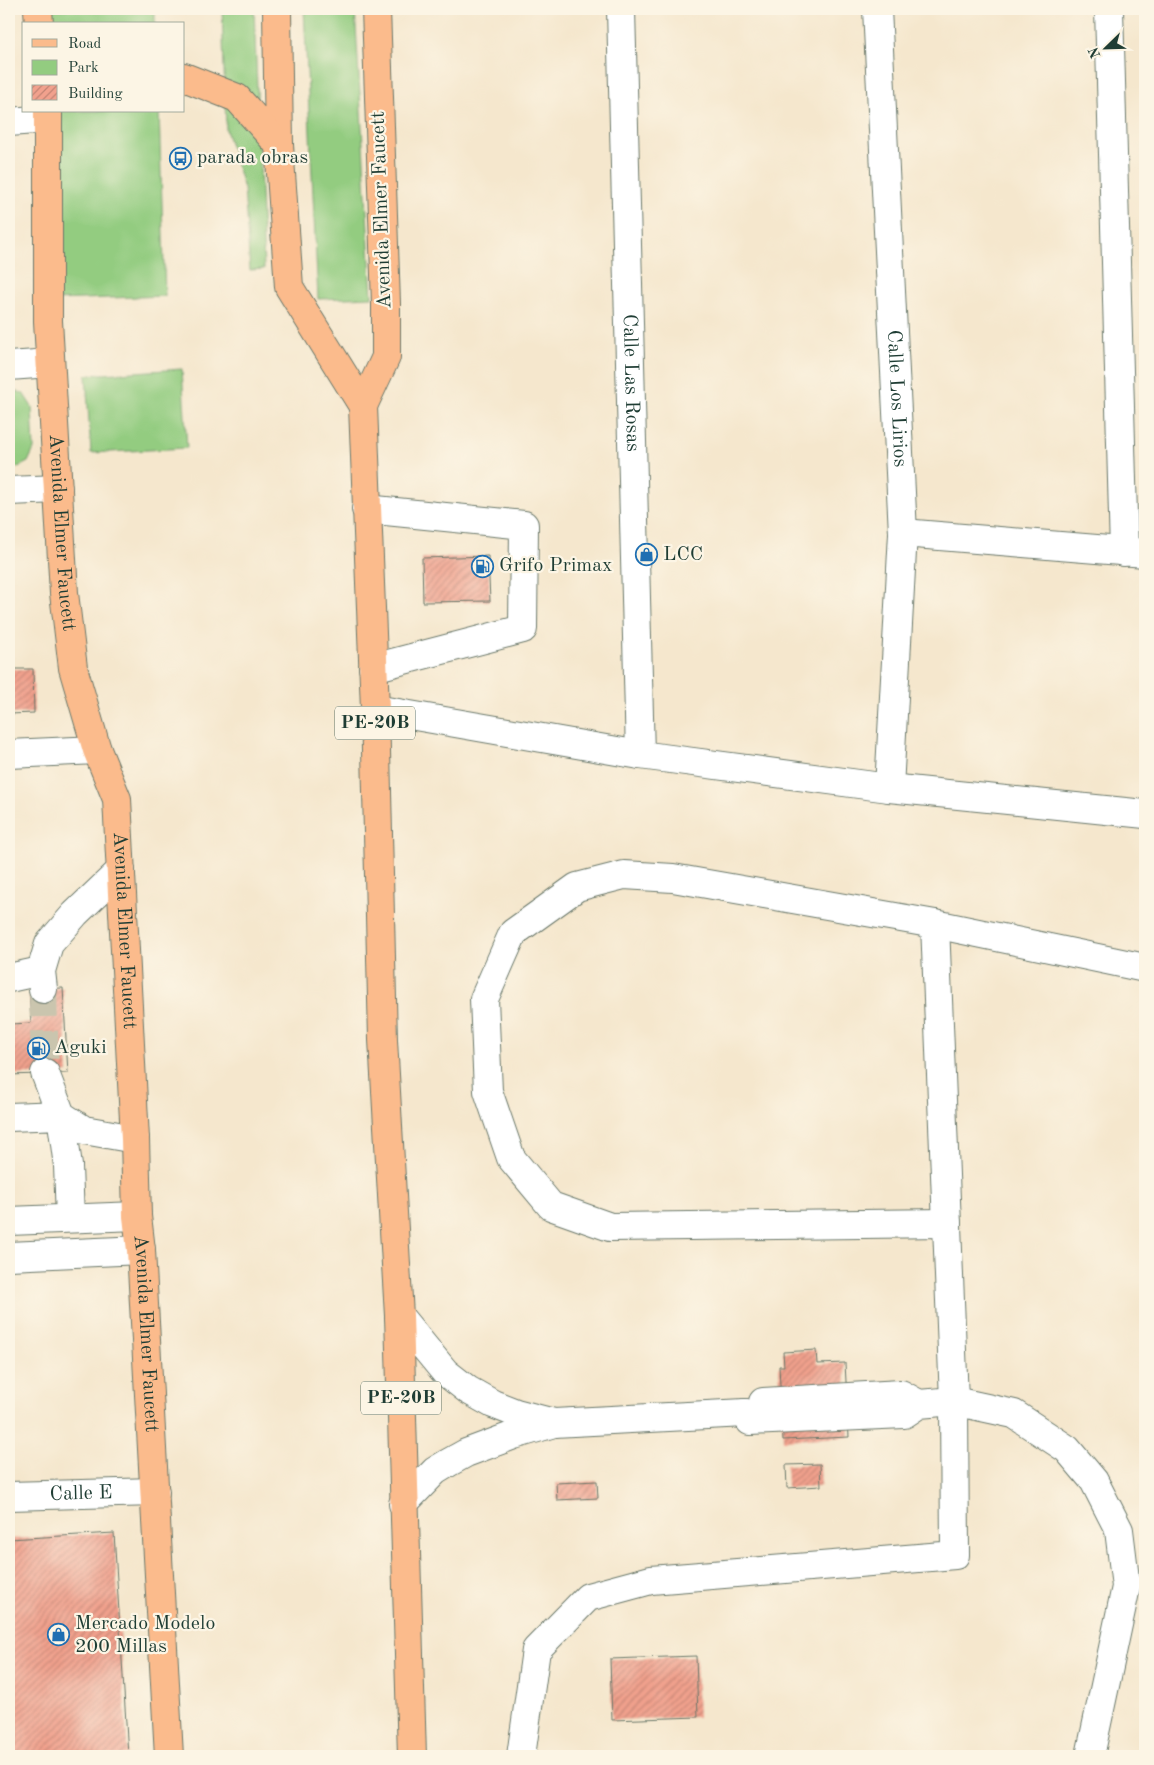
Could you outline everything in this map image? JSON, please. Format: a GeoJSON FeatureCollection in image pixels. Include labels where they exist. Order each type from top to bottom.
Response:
{"type":"FeatureCollection","features":[{"type":"Feature","properties":{"kind":"main road"},"geometry":{"type":"LineString","coordinates":[[38,9],[39,22]]}},
{"type":"Feature","properties":{"kind":"main road"},"geometry":{"type":"LineString","coordinates":[[277,9],[279,145],[289,287],[363,406]]}},
{"type":"Feature","properties":{"kind":"main road","name":"Avenida Elmer Faucett"},"geometry":{"type":"LineString","coordinates":[[376,9],[386,304],[386,357],[363,406],[375,709],[382,1040],[399,1316],[403,1504],[412,1756]]}},
{"type":"Feature","properties":{"kind":"main road"},"geometry":{"type":"LineString","coordinates":[[185,77],[237,98],[279,145]]}},
{"type":"Feature","properties":{"kind":"main road","name":"Avenida Elmer Faucett"},"geometry":{"type":"LineString","coordinates":[[52,114],[48,321],[64,594],[73,668],[97,750],[117,799],[135,1139],[137,1216],[141,1250],[169,1756]]}},
{"type":"Feature","properties":{"kind":"street","name":"Calle Las Rosas"},"geometry":{"type":"LineString","coordinates":[[621,9],[640,755]]}},
{"type":"Feature","properties":{"kind":"street","name":"Calle Los Lirios"},"geometry":{"type":"LineString","coordinates":[[877,9],[904,532],[889,788]]}},
{"type":"Feature","properties":{"kind":"street"},"geometry":{"type":"LineString","coordinates":[[904,532],[1135,553],[1109,9]]}},
{"type":"Feature","properties":{"kind":"street"},"geometry":{"type":"LineString","coordinates":[[9,122],[52,114]]}},
{"type":"Feature","properties":{"kind":"street"},"geometry":{"type":"LineString","coordinates":[[9,366],[50,363]]}},
{"type":"Feature","properties":{"kind":"street"},"geometry":{"type":"LineString","coordinates":[[9,491],[58,489]]}},
{"type":"Feature","properties":{"kind":"street"},"geometry":{"type":"LineString","coordinates":[[366,509],[524,525],[523,629],[373,668]]}},
{"type":"Feature","properties":{"kind":"street"},"geometry":{"type":"LineString","coordinates":[[375,709],[640,755],[889,788],[1145,814]]}},
{"type":"Feature","properties":{"kind":"street"},"geometry":{"type":"LineString","coordinates":[[9,754],[97,750]]}},
{"type":"Feature","properties":{"kind":"street"},"geometry":{"type":"LineString","coordinates":[[9,978],[42,980],[49,944],[76,914],[121,870]]}},
{"type":"Feature","properties":{"kind":"street"},"geometry":{"type":"LineString","coordinates":[[947,1223],[610,1227],[551,1206],[512,1158],[488,1091],[484,999],[514,933],[577,887],[624,876],[673,878],[935,924],[1145,968]]}},
{"type":"Feature","properties":{"kind":"street"},"geometry":{"type":"LineString","coordinates":[[521,1756],[536,1650],[588,1597],[651,1580],[955,1555],[954,1401],[935,924]]}},
{"type":"Feature","properties":{"kind":"street"},"geometry":{"type":"LineString","coordinates":[[45,1073],[61,1115],[68,1166],[70,1218]]}},
{"type":"Feature","properties":{"kind":"street"},"geometry":{"type":"LineString","coordinates":[[9,1117],[61,1115],[84,1130],[135,1139]]}},
{"type":"Feature","properties":{"kind":"street"},"geometry":{"type":"LineString","coordinates":[[9,1221],[137,1216]]}},
{"type":"Feature","properties":{"kind":"street"},"geometry":{"type":"LineString","coordinates":[[9,1256],[141,1250]]}},
{"type":"Feature","properties":{"kind":"street"},"geometry":{"type":"LineString","coordinates":[[399,1316],[445,1372],[468,1390],[493,1404],[516,1413],[554,1423]]}},
{"type":"Feature","properties":{"kind":"street"},"geometry":{"type":"LineString","coordinates":[[403,1504],[435,1471],[448,1463],[514,1435],[554,1423],[744,1413],[750,1421],[876,1416],[904,1414],[918,1404],[954,1401],[1014,1414],[1067,1449],[1094,1481],[1120,1530],[1126,1587],[1090,1756]]}},
{"type":"Feature","properties":{"kind":"street","name":"Calle E"},"geometry":{"type":"LineString","coordinates":[[9,1496],[155,1492]]}},
{"type":"Feature","properties":{"kind":"green space"},"geometry":{"type":"Polygon","coordinates":[[[44,9],[155,9],[155,22],[45,22],[44,9]]]}},
{"type":"Feature","properties":{"kind":"green space"},"geometry":{"type":"Polygon","coordinates":[[[222,9],[254,9],[264,269],[250,270],[244,189],[226,130],[222,9]]]}},
{"type":"Feature","properties":{"kind":"green space"},"geometry":{"type":"Polygon","coordinates":[[[304,9],[355,9],[372,297],[318,299],[304,9]]]}},
{"type":"Feature","properties":{"kind":"green space"},"geometry":{"type":"Polygon","coordinates":[[[48,112],[159,112],[165,296],[55,300],[48,112]]]}},
{"type":"Feature","properties":{"kind":"green space"},"geometry":{"type":"Polygon","coordinates":[[[182,369],[187,448],[91,453],[86,375],[182,369]]]}},
{"type":"Feature","properties":{"kind":"green space"},"geometry":{"type":"Polygon","coordinates":[[[9,390],[23,393],[32,407],[34,449],[28,462],[9,469],[9,390]]]}},
{"type":"Feature","properties":{"kind":"building"},"geometry":{"type":"Polygon","coordinates":[[[488,556],[490,601],[423,602],[422,558],[488,556]]]}},
{"type":"Feature","properties":{"kind":"building"},"geometry":{"type":"Polygon","coordinates":[[[9,669],[33,669],[34,713],[9,714],[9,669]]]}},
{"type":"Feature","properties":{"kind":"building","name":"Aguki"},"geometry":{"type":"Polygon","coordinates":[[[63,988],[68,1073],[9,1075],[9,1024],[31,1023],[29,989],[63,988]]]}},
{"type":"Feature","properties":{"kind":"building"},"geometry":{"type":"Polygon","coordinates":[[[816,1350],[817,1364],[845,1363],[849,1437],[783,1440],[779,1366],[784,1366],[783,1352],[816,1350]]]}},
{"type":"Feature","properties":{"kind":"building"},"geometry":{"type":"Polygon","coordinates":[[[820,1464],[821,1486],[787,1488],[786,1465],[820,1464]]]}},
{"type":"Feature","properties":{"kind":"building"},"geometry":{"type":"Polygon","coordinates":[[[597,1481],[598,1498],[557,1500],[556,1483],[597,1481]]]}},
{"type":"Feature","properties":{"kind":"building"},"geometry":{"type":"Polygon","coordinates":[[[114,1533],[128,1755],[9,1756],[9,1539],[114,1533]]]}},
{"type":"Feature","properties":{"kind":"building"},"geometry":{"type":"Polygon","coordinates":[[[696,1656],[698,1717],[612,1720],[610,1659],[696,1656]]]}},
{"type":"Feature","properties":{"kind":"tunnel"},"geometry":{"type":"LineString","coordinates":[[43,989],[45,1073]]}},
{"type":"Feature","properties":{"kind":"place","name":"parada obras"},"geometry":{"type":"Point","coordinates":[181,158]}},
{"type":"Feature","properties":{"kind":"place","name":"LCC"},"geometry":{"type":"Point","coordinates":[647,555]}},
{"type":"Feature","properties":{"kind":"place","name":"Grifo Primax"},"geometry":{"type":"Point","coordinates":[483,566]}},
{"type":"Feature","properties":{"kind":"place","name":"Aguki"},"geometry":{"type":"Point","coordinates":[38,1048]}},
{"type":"Feature","properties":{"kind":"place","name":"Mercado Modelo 200 Millas"},"geometry":{"type":"Point","coordinates":[59,1635]}}]}
